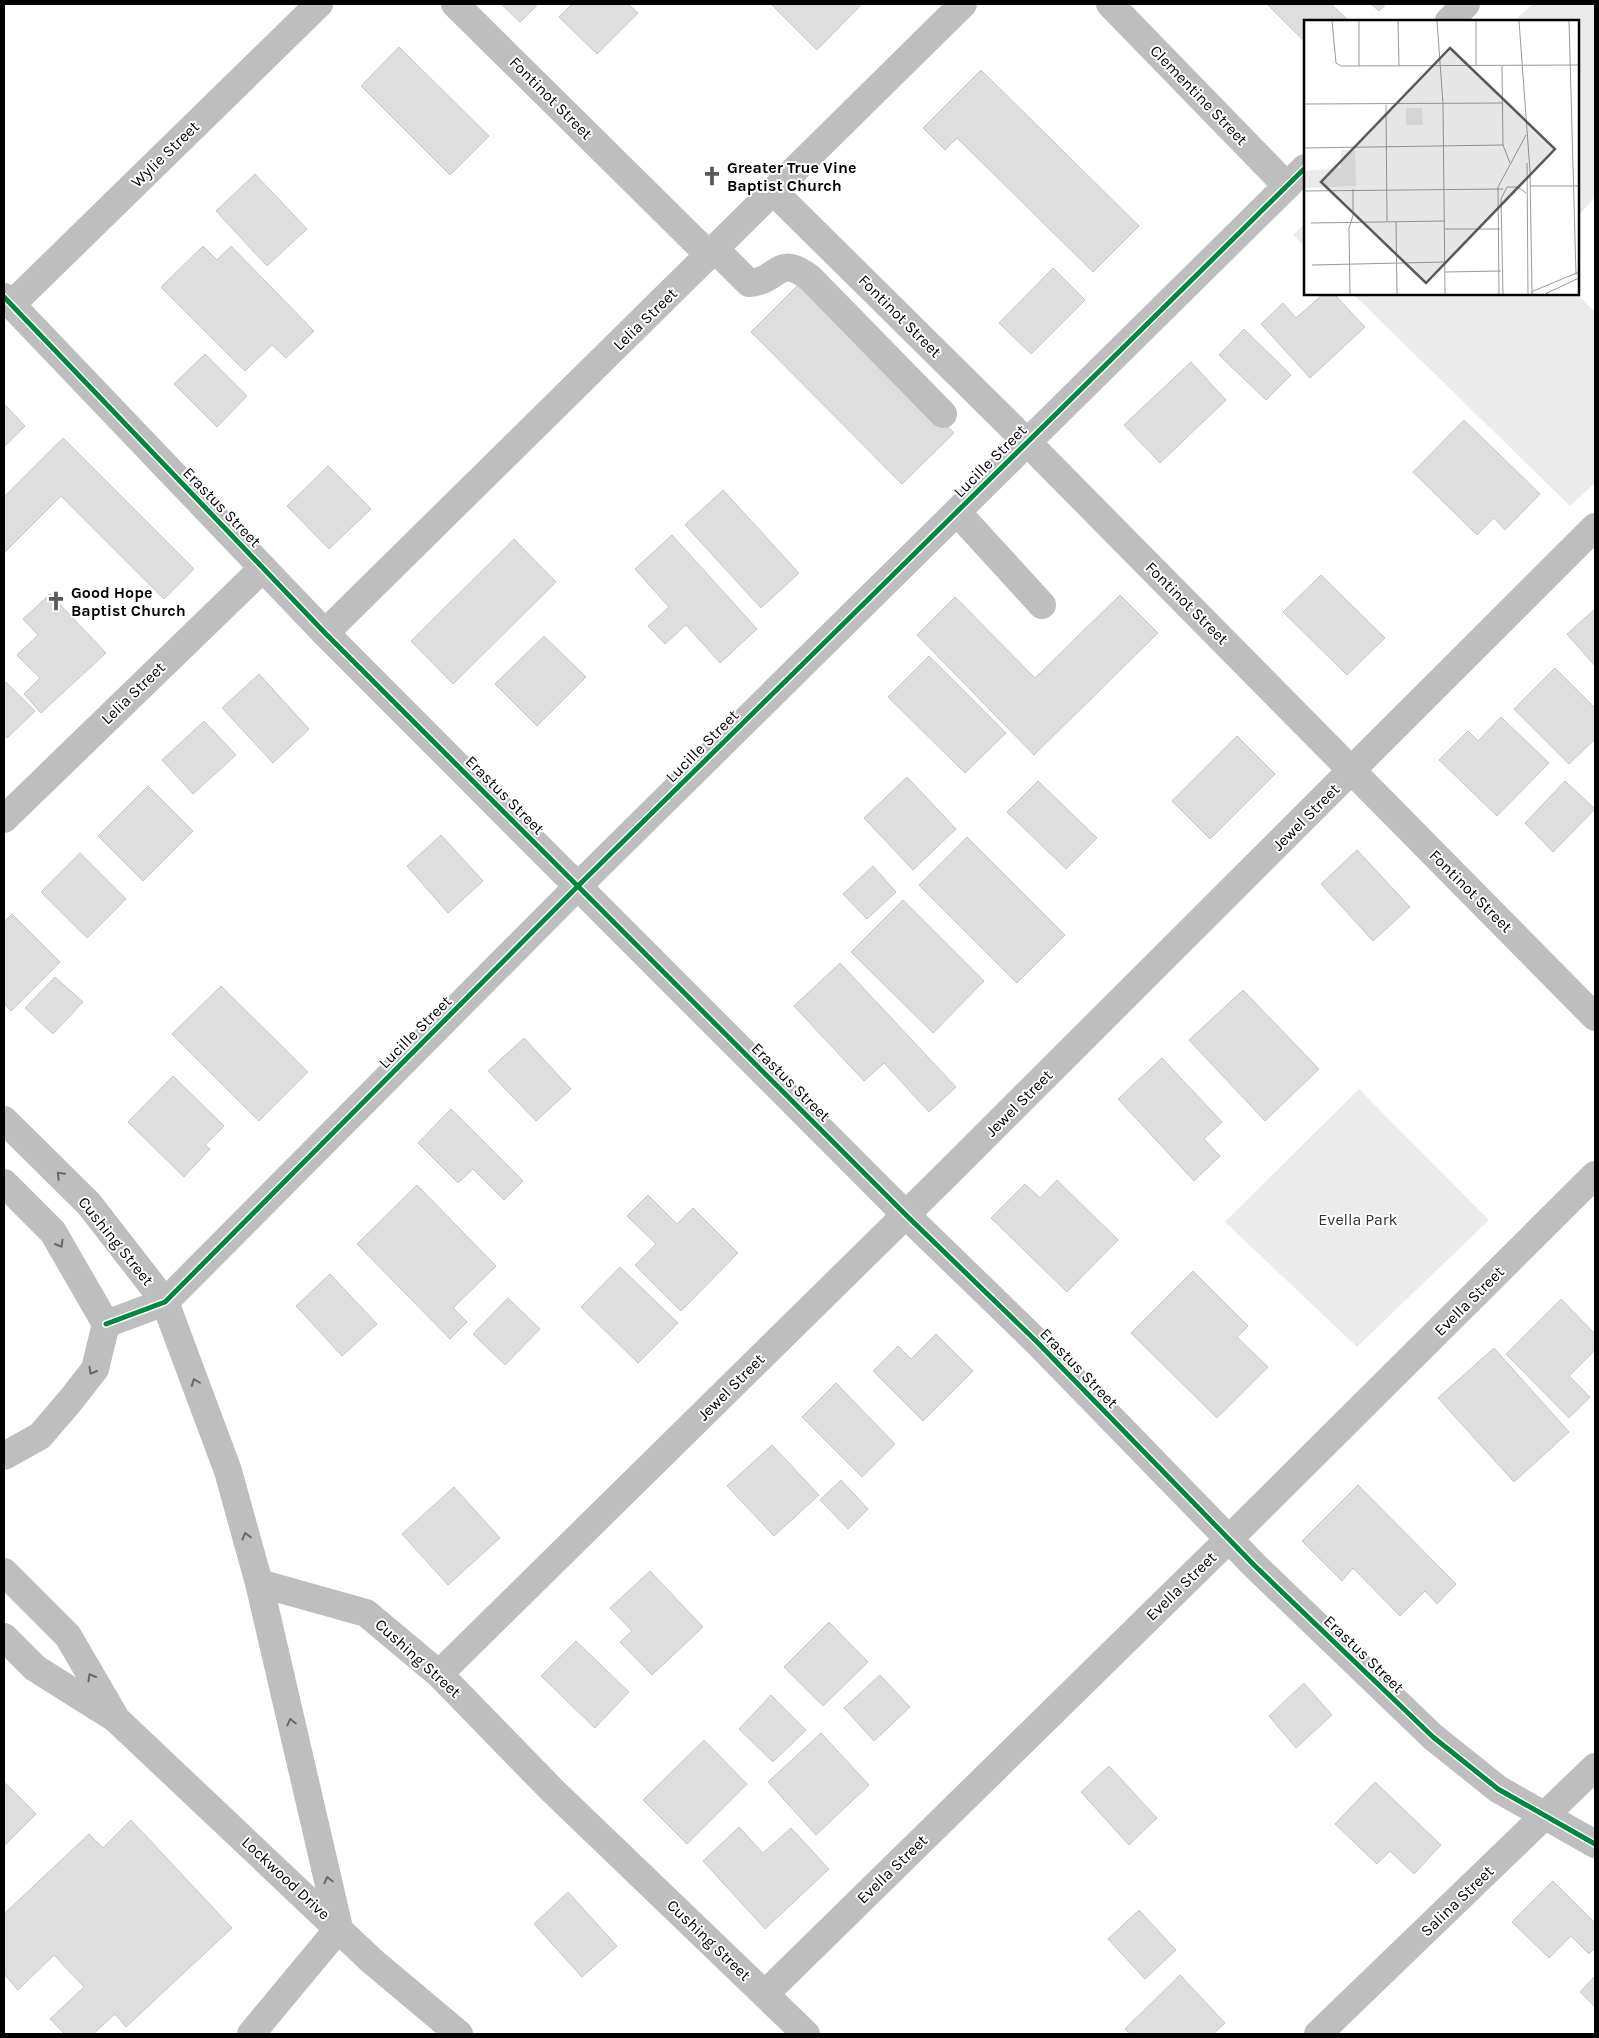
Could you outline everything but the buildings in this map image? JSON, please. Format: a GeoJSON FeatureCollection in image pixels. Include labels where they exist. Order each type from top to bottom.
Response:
{"type":"FeatureCollection","features":[{"type":"Feature","properties":{"kind":"street","name":"Wylie Street"},"geometry":{"type":"LineString","coordinates":[[8,301],[318,4]]}},
{"type":"Feature","properties":{"kind":"street","name":"Fontinot Street"},"geometry":{"type":"LineString","coordinates":[[455,4],[713,253],[749,282],[760,282],[770,277],[779,268],[788,266],[799,269],[810,278]]}},
{"type":"Feature","properties":{"kind":"street","name":"Lelia Street"},"geometry":{"type":"LineString","coordinates":[[325,633],[713,253],[963,4]]}},
{"type":"Feature","properties":{"kind":"street","name":"Clementine Street"},"geometry":{"type":"LineString","coordinates":[[1110,4],[1296,177]]}},
{"type":"Feature","properties":{"kind":"street"},"geometry":{"type":"LineString","coordinates":[[1450,20],[1466,4]]}},
{"type":"Feature","properties":{"kind":"street","name":"Lucille Street"},"geometry":{"type":"LineString","coordinates":[[106,1324],[165,1302],[578,886],[1296,177]]}},
{"type":"Feature","properties":{"kind":"street","name":"Fontinot Street"},"geometry":{"type":"LineString","coordinates":[[774,192],[1027,442],[1595,1017]]}},
{"type":"Feature","properties":{"kind":"street"},"geometry":{"type":"LineString","coordinates":[[836,253],[810,278],[943,414]]}},
{"type":"Feature","properties":{"kind":"street","name":"Erastus Street"},"geometry":{"type":"LineString","coordinates":[[8,301],[325,633],[906,1215],[1037,1342],[1228,1540],[1433,1737],[1498,1789],[1595,1844]]}},
{"type":"Feature","properties":{"kind":"street"},"geometry":{"type":"LineString","coordinates":[[865,334],[891,307]]}},
{"type":"Feature","properties":{"kind":"street"},"geometry":{"type":"LineString","coordinates":[[917,388],[944,360]]}},
{"type":"Feature","properties":{"kind":"street"},"geometry":{"type":"LineString","coordinates":[[957,512],[1042,605]]}},
{"type":"Feature","properties":{"kind":"street","name":"Jewel Street"},"geometry":{"type":"LineString","coordinates":[[439,1674],[906,1215],[1353,771],[1595,527]]}},
{"type":"Feature","properties":{"kind":"street","name":"Lelia Street"},"geometry":{"type":"LineString","coordinates":[[4,819],[262,568]]}},
{"type":"Feature","properties":{"kind":"street","name":"Cushing Street"},"geometry":{"type":"LineString","coordinates":[[4,1120],[89,1204],[165,1302],[228,1471],[259,1583],[366,1613],[439,1674],[552,1790],[806,2034]]}},
{"type":"Feature","properties":{"kind":"street","name":"Evella Street"},"geometry":{"type":"LineString","coordinates":[[765,1994],[1228,1540],[1595,1175]]}},
{"type":"Feature","properties":{"kind":"street"},"geometry":{"type":"LineString","coordinates":[[4,1183],[53,1232],[106,1324],[95,1369],[40,1436],[4,1456]]}},
{"type":"Feature","properties":{"kind":"street","name":"Lockwood Drive"},"geometry":{"type":"LineString","coordinates":[[4,1572],[68,1636],[116,1719]]}},
{"type":"Feature","properties":{"kind":"street"},"geometry":{"type":"LineString","coordinates":[[251,2034],[338,1928],[259,1583]]}},
{"type":"Feature","properties":{"kind":"street","name":"Lockwood Drive"},"geometry":{"type":"LineString","coordinates":[[4,1637],[35,1668],[116,1719],[372,1960],[460,2034]]}},
{"type":"Feature","properties":{"kind":"street","name":"Salina Street"},"geometry":{"type":"LineString","coordinates":[[1318,2034],[1595,1767]]}},
{"type":"Feature","properties":{"kind":"green space"},"geometry":{"type":"Polygon","coordinates":[[[1533,4],[1595,4],[1595,197],[1579,215],[1579,20],[1515,20],[1533,4]]]}},
{"type":"Feature","properties":{"kind":"green space"},"geometry":{"type":"Polygon","coordinates":[[[1304,224],[1304,246],[1293,235],[1304,224]]]}},
{"type":"Feature","properties":{"kind":"green space"},"geometry":{"type":"Polygon","coordinates":[[[1354,295],[1578,295],[1595,312],[1595,483],[1570,506],[1354,295]]]}},
{"type":"Feature","properties":{"kind":"green space","name":"Evella Park"},"geometry":{"type":"Polygon","coordinates":[[[1359,1089],[1489,1220],[1357,1347],[1225,1222],[1359,1089]]]}},
{"type":"Feature","properties":{"kind":"cycle path"},"geometry":{"type":"LineString","coordinates":[[106,1324],[165,1302],[578,886],[1304,169]]}},
{"type":"Feature","properties":{"kind":"cycle path"},"geometry":{"type":"LineString","coordinates":[[4,297],[325,633],[906,1215],[1037,1342],[1255,1566],[1433,1737],[1498,1789],[1595,1844]]}},
{"type":"Feature","properties":{"kind":"place","name":"Greater True Vine Baptist Church"},"geometry":{"type":"Point","coordinates":[712,176]}},
{"type":"Feature","properties":{"kind":"place","name":"Good Hope Baptist Church"},"geometry":{"type":"Point","coordinates":[56,601]}}]}
